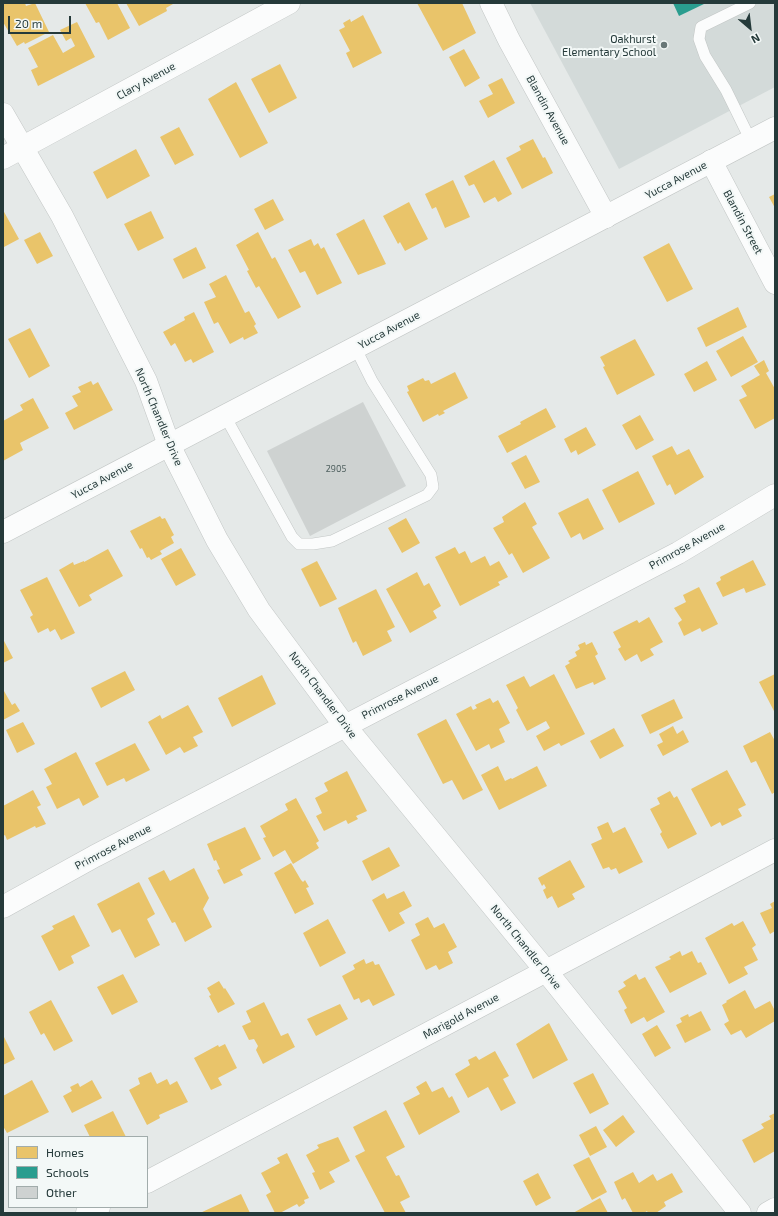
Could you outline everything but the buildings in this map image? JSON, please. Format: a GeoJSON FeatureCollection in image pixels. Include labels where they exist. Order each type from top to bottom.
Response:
{"type":"FeatureCollection","features":[{"type":"Feature","properties":{"kind":"street","name":"Clary Avenue"},"geometry":{"type":"LineString","coordinates":[[12,153],[289,3]]}},
{"type":"Feature","properties":{"kind":"street","name":"Blandin Avenue"},"geometry":{"type":"LineString","coordinates":[[491,3],[509,40],[606,217]]}},
{"type":"Feature","properties":{"kind":"street","name":"North Chandler Drive"},"geometry":{"type":"LineString","coordinates":[[3,114],[12,153],[62,216],[146,381],[169,445],[217,540],[260,610],[345,726],[546,971],[740,1213]]}},
{"type":"Feature","properties":{"kind":"street","name":"Yucca Avenue"},"geometry":{"type":"LineString","coordinates":[[3,532],[775,128]]}},
{"type":"Feature","properties":{"kind":"street","name":"Blandin Street"},"geometry":{"type":"LineString","coordinates":[[711,162],[775,282]]}},
{"type":"Feature","properties":{"kind":"street","name":"Primrose Avenue"},"geometry":{"type":"LineString","coordinates":[[3,908],[95,856],[678,553],[775,495]]}},
{"type":"Feature","properties":{"kind":"street","name":"Marigold Avenue"},"geometry":{"type":"LineString","coordinates":[[148,1181],[775,850]]}},
{"type":"Feature","properties":{"kind":"street"},"geometry":{"type":"LineString","coordinates":[[87,1213],[97,1208]]}},
{"type":"Feature","properties":{"kind":"street"},"geometry":{"type":"LineString","coordinates":[[768,1213],[775,1209]]}},
{"type":"Feature","properties":{"kind":"lane"},"geometry":{"type":"LineString","coordinates":[[750,3],[701,27],[698,39],[705,56],[726,90],[751,140]]}},
{"type":"Feature","properties":{"kind":"lane"},"geometry":{"type":"LineString","coordinates":[[225,416],[292,537],[299,544],[313,544],[332,541],[427,495],[433,487],[430,475],[372,381],[356,347]]}},
{"type":"Feature","properties":{"kind":"shaded area","name":"Oakhurst Elementary School"},"geometry":{"type":"Polygon","coordinates":[[[530,3],[775,3],[775,87],[619,169],[530,3]]]}},
{"type":"Feature","properties":{"kind":"place","name":"Oakhurst Elementary School"},"geometry":{"type":"Point","coordinates":[664,45]}}]}
